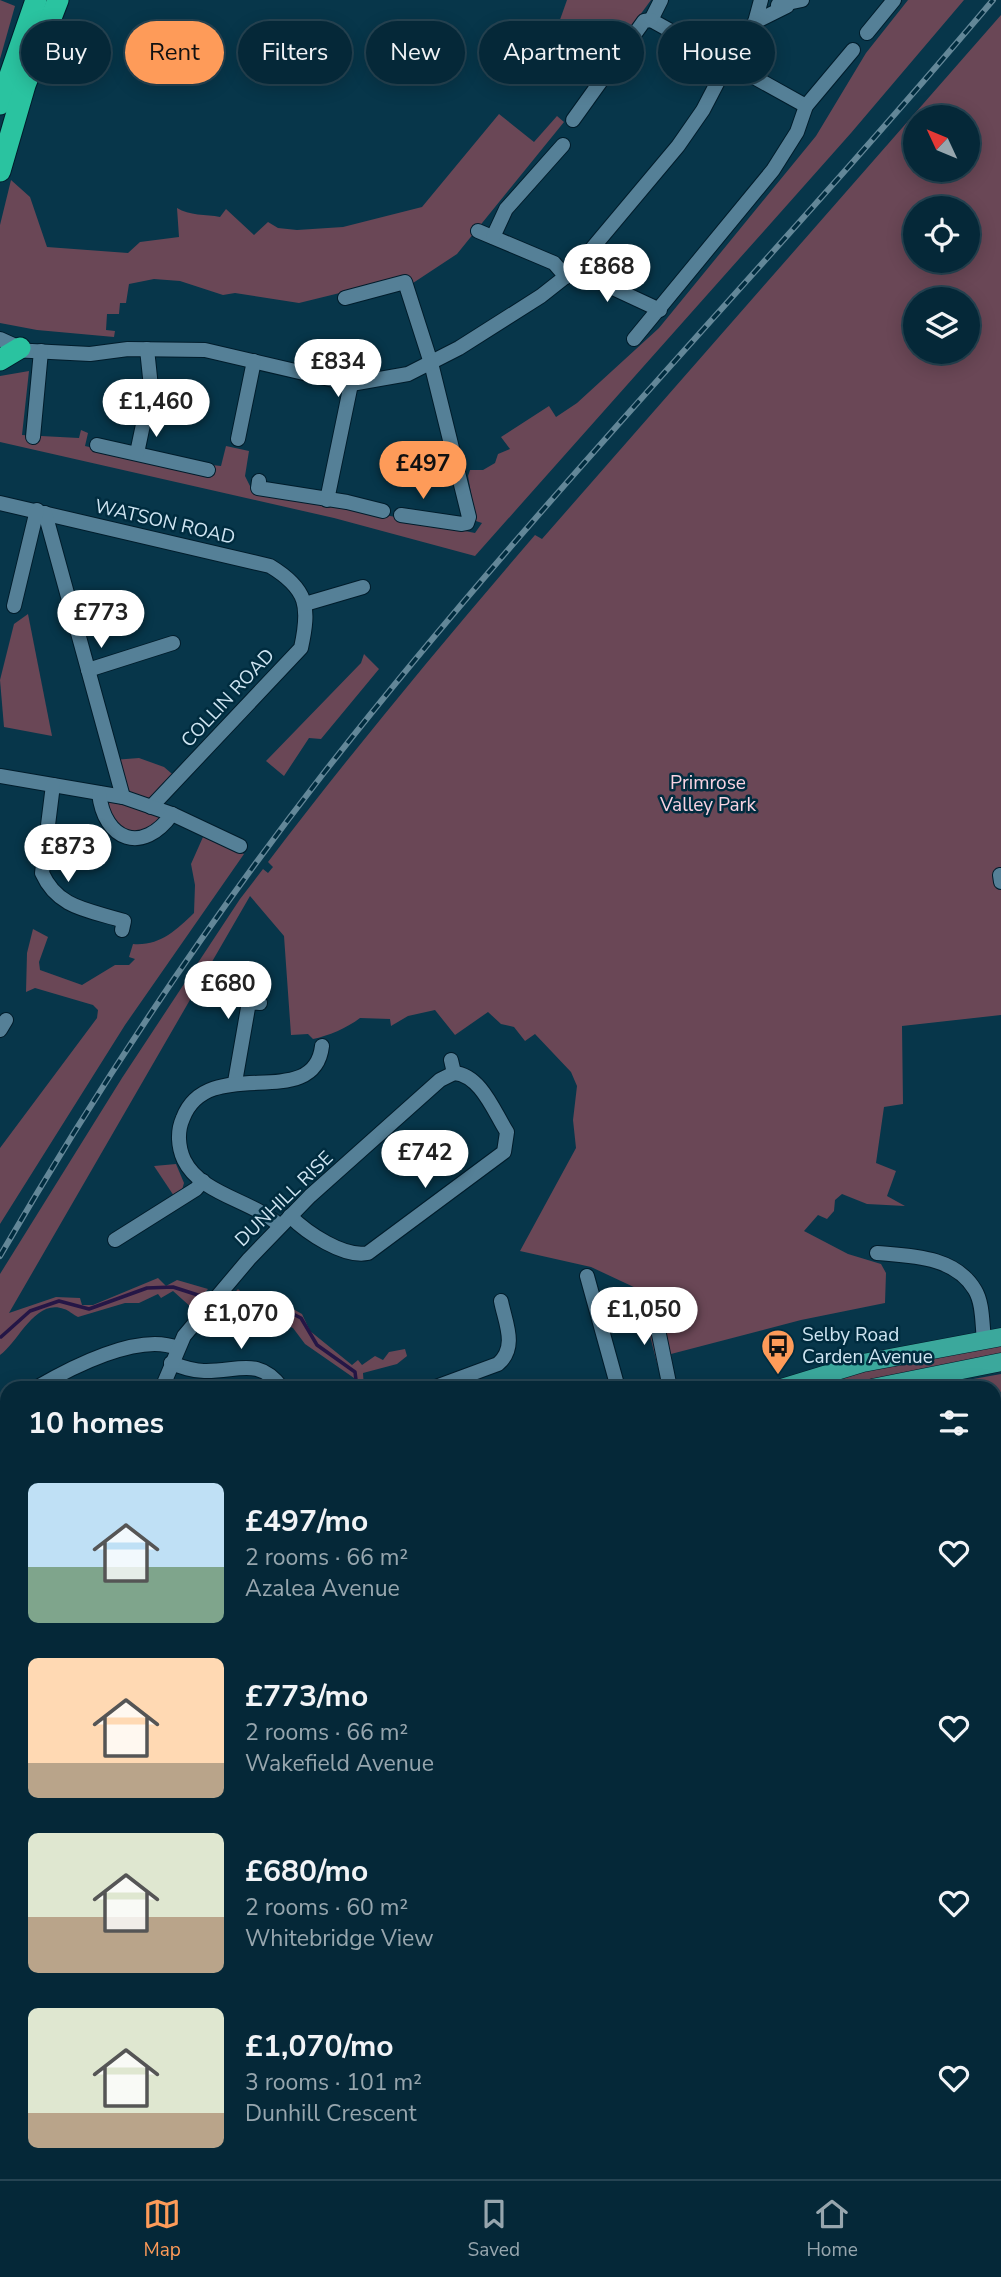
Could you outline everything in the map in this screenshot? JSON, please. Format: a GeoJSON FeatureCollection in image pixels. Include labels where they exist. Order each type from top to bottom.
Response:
{"type":"FeatureCollection","features":[{"type":"Feature","properties":{"kind":"highway"},"geometry":{"type":"LineString","coordinates":[[0,104],[36,0]]}},
{"type":"Feature","properties":{"kind":"highway"},"geometry":{"type":"LineString","coordinates":[[0,171],[25,85],[58,0]]}},
{"type":"Feature","properties":{"kind":"highway"},"geometry":{"type":"LineString","coordinates":[[0,360],[20,350]]}},
{"type":"Feature","properties":{"kind":"main road"},"geometry":{"type":"LineString","coordinates":[[804,1381],[863,1363],[993,1338]]}},
{"type":"Feature","properties":{"kind":"main road"},"geometry":{"type":"LineString","coordinates":[[907,1381],[1001,1362]]}},
{"type":"Feature","properties":{"kind":"street"},"geometry":{"type":"LineString","coordinates":[[651,20],[661,0]]}},
{"type":"Feature","properties":{"kind":"street"},"geometry":{"type":"LineString","coordinates":[[755,21],[761,0]]}},
{"type":"Feature","properties":{"kind":"street"},"geometry":{"type":"LineString","coordinates":[[768,0],[787,6]]}},
{"type":"Feature","properties":{"kind":"street"},"geometry":{"type":"LineString","coordinates":[[757,21],[802,0]]}},
{"type":"Feature","properties":{"kind":"street"},"geometry":{"type":"LineString","coordinates":[[867,33],[894,0]]}},
{"type":"Feature","properties":{"kind":"street"},"geometry":{"type":"LineString","coordinates":[[573,120],[644,21],[651,20],[658,24]]}},
{"type":"Feature","properties":{"kind":"street"},"geometry":{"type":"LineString","coordinates":[[634,339],[701,261],[773,170],[797,132],[806,106],[853,50]]}},
{"type":"Feature","properties":{"kind":"street"},"geometry":{"type":"LineString","coordinates":[[0,339],[20,350],[90,354],[147,349],[205,350],[351,384],[395,379],[431,363],[570,273],[678,146],[703,110],[717,84]]}},
{"type":"Feature","properties":{"kind":"street"},"geometry":{"type":"LineString","coordinates":[[767,84],[806,106]]}},
{"type":"Feature","properties":{"kind":"street"},"geometry":{"type":"LineString","coordinates":[[493,237],[506,209],[563,145]]}},
{"type":"Feature","properties":{"kind":"street"},"geometry":{"type":"LineString","coordinates":[[478,232],[660,310]]}},
{"type":"Feature","properties":{"kind":"street"},"geometry":{"type":"LineString","coordinates":[[345,298],[405,282],[431,363],[466,495],[470,524],[401,515]]}},
{"type":"Feature","properties":{"kind":"street"},"geometry":{"type":"LineString","coordinates":[[137,453],[151,387],[147,349]]}},
{"type":"Feature","properties":{"kind":"street"},"geometry":{"type":"LineString","coordinates":[[20,350],[33,437]]}},
{"type":"Feature","properties":{"kind":"street"},"geometry":{"type":"LineString","coordinates":[[239,439],[254,361]]}},
{"type":"Feature","properties":{"kind":"street"},"geometry":{"type":"LineString","coordinates":[[327,500],[351,384]]}},
{"type":"Feature","properties":{"kind":"street"},"geometry":{"type":"LineString","coordinates":[[97,444],[208,470]]}},
{"type":"Feature","properties":{"kind":"street"},"geometry":{"type":"LineString","coordinates":[[258,481],[258,488],[383,511]]}},
{"type":"Feature","properties":{"kind":"street","name":"WATSON ROAD"},"geometry":{"type":"LineString","coordinates":[[0,503],[270,566],[286,576],[299,590],[305,604]]}},
{"type":"Feature","properties":{"kind":"street"},"geometry":{"type":"LineString","coordinates":[[13,606],[41,512]]}},
{"type":"Feature","properties":{"kind":"street"},"geometry":{"type":"LineString","coordinates":[[41,512],[123,797]]}},
{"type":"Feature","properties":{"kind":"street"},"geometry":{"type":"LineString","coordinates":[[305,604],[363,587]]}},
{"type":"Feature","properties":{"kind":"street","name":"COLLIN ROAD"},"geometry":{"type":"LineString","coordinates":[[151,807],[301,648],[307,620],[305,604]]}},
{"type":"Feature","properties":{"kind":"street"},"geometry":{"type":"LineString","coordinates":[[88,670],[173,643]]}},
{"type":"Feature","properties":{"kind":"street"},"geometry":{"type":"LineString","coordinates":[[0,776],[123,797],[172,814],[240,846]]}},
{"type":"Feature","properties":{"kind":"street"},"geometry":{"type":"LineString","coordinates":[[53,785],[42,873],[63,901],[124,921],[122,930]]}},
{"type":"Feature","properties":{"kind":"street"},"geometry":{"type":"LineString","coordinates":[[99,793],[101,812],[110,826],[127,837],[145,839],[161,829],[172,814]]}},
{"type":"Feature","properties":{"kind":"street"},"geometry":{"type":"LineString","coordinates":[[235,1082],[249,1002],[260,1003]]}},
{"type":"Feature","properties":{"kind":"street"},"geometry":{"type":"LineString","coordinates":[[285,1221],[203,1181],[190,1171],[181,1155],[179,1137],[182,1119],[191,1103],[205,1091],[235,1082],[281,1083],[297,1079],[318,1062],[322,1046]]}},
{"type":"Feature","properties":{"kind":"street","name":"DUNHILL RISE"},"geometry":{"type":"LineString","coordinates":[[165,1381],[177,1348],[194,1322],[285,1221],[452,1067],[475,1081],[508,1132],[504,1152],[368,1254],[354,1253],[285,1221]]}},
{"type":"Feature","properties":{"kind":"street"},"geometry":{"type":"LineString","coordinates":[[115,1240],[196,1189],[203,1181]]}},
{"type":"Feature","properties":{"kind":"street"},"geometry":{"type":"LineString","coordinates":[[877,1253],[932,1260],[945,1264],[964,1276],[976,1291],[993,1338]]}},
{"type":"Feature","properties":{"kind":"street"},"geometry":{"type":"LineString","coordinates":[[587,1276],[616,1381]]}},
{"type":"Feature","properties":{"kind":"street"},"geometry":{"type":"LineString","coordinates":[[652,1300],[669,1381]]}},
{"type":"Feature","properties":{"kind":"street"},"geometry":{"type":"LineString","coordinates":[[452,1381],[498,1364],[504,1359],[510,1343],[500,1301]]}},
{"type":"Feature","properties":{"kind":"street"},"geometry":{"type":"LineString","coordinates":[[50,1381],[82,1365],[131,1347],[160,1343],[177,1348]]}},
{"type":"Feature","properties":{"kind":"street"},"geometry":{"type":"LineString","coordinates":[[171,1363],[202,1371],[258,1368],[276,1381]]}},
{"type":"Feature","properties":{"kind":"green space"},"geometry":{"type":"Polygon","coordinates":[[[0,0],[15,6],[0,59],[0,0]]]}},
{"type":"Feature","properties":{"kind":"green space"},"geometry":{"type":"Polygon","coordinates":[[[567,0],[651,0],[636,21],[560,21],[567,0]]]}},
{"type":"Feature","properties":{"kind":"green space"},"geometry":{"type":"Polygon","coordinates":[[[908,0],[964,0],[851,133],[475,556],[334,518],[0,442],[0,376],[29,371],[22,435],[79,438],[81,430],[88,433],[85,446],[129,456],[221,466],[226,446],[249,451],[245,476],[251,488],[475,533],[482,523],[476,521],[468,476],[470,470],[483,470],[495,463],[498,454],[510,449],[501,437],[549,406],[556,417],[577,403],[659,328],[816,136],[866,53],[908,0]]]}},
{"type":"Feature","properties":{"kind":"green space","name":"Primrose Valley Park"},"geometry":{"type":"Polygon","coordinates":[[[1001,15],[1001,1015],[902,1026],[903,1104],[884,1107],[876,1163],[896,1171],[887,1196],[905,1206],[867,1204],[842,1194],[835,1200],[834,1211],[827,1219],[818,1215],[804,1231],[848,1254],[881,1264],[886,1273],[885,1303],[801,1320],[671,1354],[673,1366],[659,1371],[638,1289],[591,1267],[520,1251],[576,1148],[573,1120],[577,1086],[571,1072],[535,1034],[525,1041],[514,1027],[501,1024],[488,1012],[455,1035],[435,1010],[408,1016],[391,1026],[390,1019],[360,1018],[319,1038],[313,1039],[308,1034],[291,1035],[284,936],[250,896],[9,1313],[56,1297],[80,1298],[82,1305],[93,1305],[158,1278],[166,1286],[177,1280],[208,1289],[192,1308],[173,1291],[161,1298],[158,1294],[139,1303],[125,1303],[78,1317],[64,1309],[54,1307],[44,1310],[28,1323],[0,1355],[0,1274],[122,1078],[240,899],[263,869],[268,873],[273,867],[268,862],[466,615],[535,535],[542,539],[903,127],[903,182],[980,182],[980,105],[922,105],[1001,15]]]}},
{"type":"Feature","properties":{"kind":"green space"},"geometry":{"type":"Polygon","coordinates":[[[499,114],[534,142],[557,116],[564,122],[457,254],[413,283],[409,276],[299,303],[235,293],[223,295],[180,281],[154,279],[129,284],[126,303],[120,303],[119,314],[107,314],[106,330],[115,331],[114,337],[37,330],[0,323],[0,225],[11,180],[30,197],[47,247],[128,253],[140,242],[179,237],[177,208],[192,214],[220,217],[226,209],[254,235],[268,222],[278,228],[297,230],[343,227],[422,207],[499,114]]]}},
{"type":"Feature","properties":{"kind":"green space"},"geometry":{"type":"Polygon","coordinates":[[[28,614],[52,736],[4,727],[0,680],[14,624],[28,614]]]}},
{"type":"Feature","properties":{"kind":"green space"},"geometry":{"type":"Polygon","coordinates":[[[364,654],[379,669],[321,739],[309,738],[284,776],[266,761],[361,663],[364,654]]]}},
{"type":"Feature","properties":{"kind":"green space"},"geometry":{"type":"Polygon","coordinates":[[[139,758],[164,767],[178,779],[152,806],[172,814],[145,839],[110,826],[99,793],[122,796],[113,760],[139,758]]]}},
{"type":"Feature","properties":{"kind":"green space"},"geometry":{"type":"Polygon","coordinates":[[[203,837],[244,854],[125,1025],[0,1224],[0,1148],[97,1018],[98,1010],[93,1005],[35,988],[26,992],[27,953],[33,929],[48,937],[39,962],[40,970],[82,985],[115,965],[129,965],[135,959],[129,957],[133,944],[159,940],[194,913],[195,885],[191,864],[203,837]]]}},
{"type":"Feature","properties":{"kind":"green space"},"geometry":{"type":"Polygon","coordinates":[[[176,1164],[184,1183],[182,1190],[174,1196],[154,1166],[176,1164]]]}},
{"type":"Feature","properties":{"kind":"green space"},"geometry":{"type":"Polygon","coordinates":[[[238,1289],[250,1300],[279,1301],[302,1314],[310,1331],[352,1365],[358,1360],[362,1365],[375,1356],[383,1360],[389,1352],[405,1349],[407,1356],[397,1364],[363,1373],[364,1381],[354,1381],[354,1378],[305,1344],[293,1328],[274,1319],[232,1315],[220,1309],[238,1289]]]}},
{"type":"Feature","properties":{"kind":"green space"},"geometry":{"type":"Polygon","coordinates":[[[1001,1342],[1001,1354],[871,1381],[824,1381],[845,1374],[1001,1342]]]}},
{"type":"Feature","properties":{"kind":"green space"},"geometry":{"type":"Polygon","coordinates":[[[1001,1374],[1001,1381],[962,1381],[1001,1374]]]}},
{"type":"Feature","properties":{"kind":"waterway"},"geometry":{"type":"LineString","coordinates":[[1,1337],[30,1311],[59,1301],[89,1309],[147,1288],[173,1287],[201,1296]]}},
{"type":"Feature","properties":{"kind":"waterway"},"geometry":{"type":"LineString","coordinates":[[230,1303],[277,1306],[301,1318],[317,1345],[355,1372],[356,1381]]}},
{"type":"Feature","properties":{"kind":"railway"},"geometry":{"type":"LineString","coordinates":[[0,1256],[74,1132],[153,1010],[236,890],[323,774],[485,576],[993,0]]}},
{"type":"Feature","properties":{"kind":"place","name":"Selby Road Carden Avenue"},"geometry":{"type":"Point","coordinates":[778,1376]}}]}
